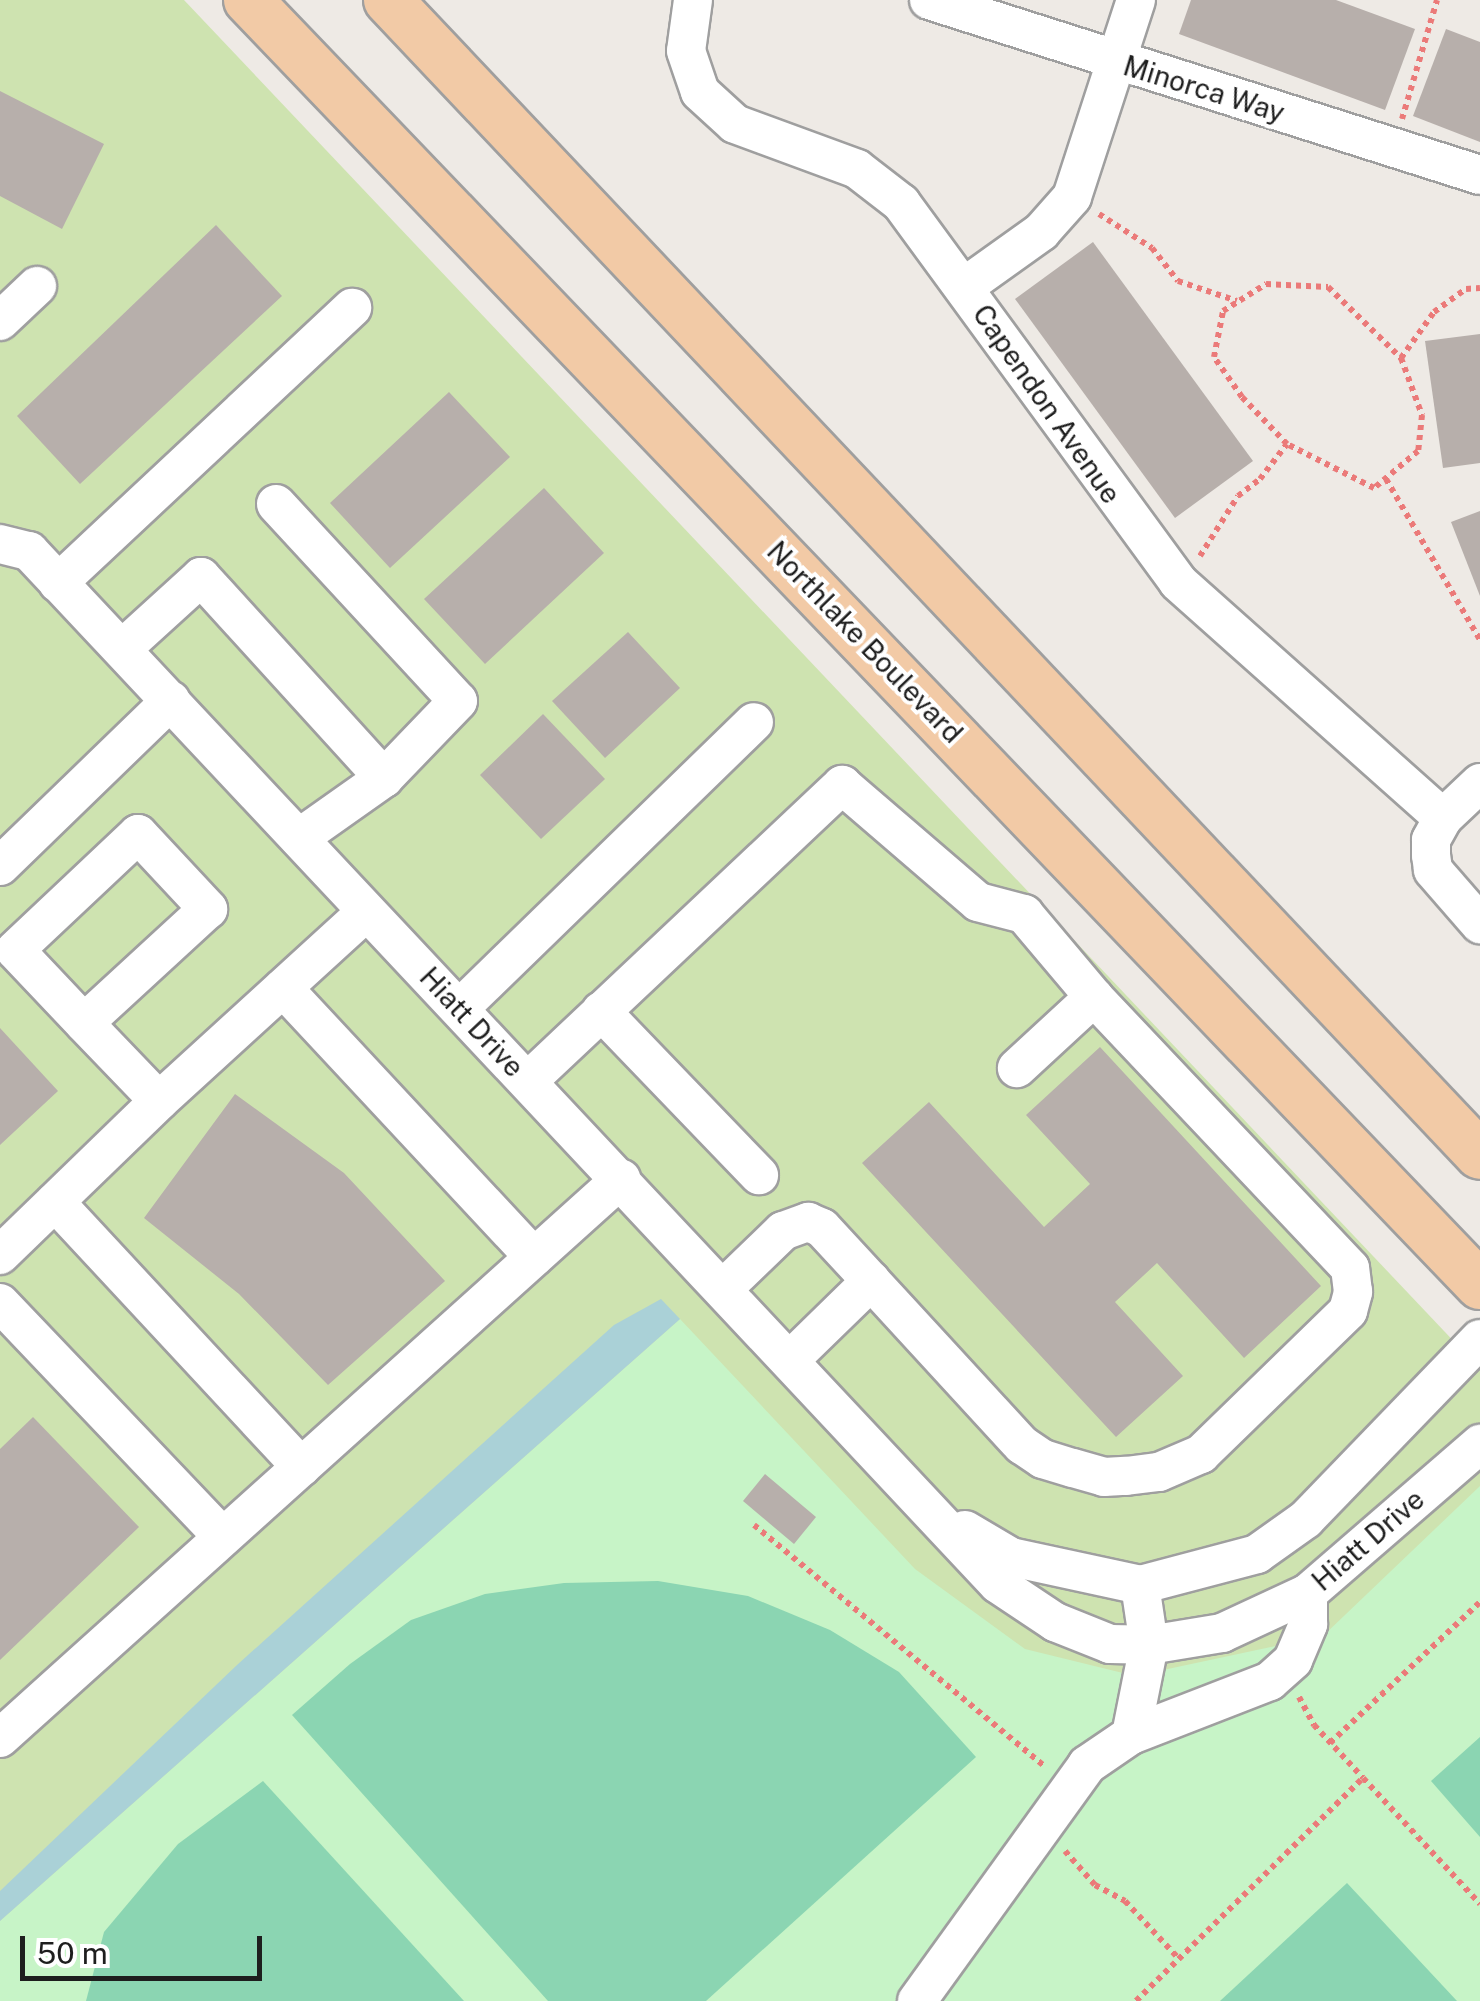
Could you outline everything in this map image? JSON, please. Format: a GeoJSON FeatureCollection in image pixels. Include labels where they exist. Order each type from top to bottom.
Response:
{"type":"FeatureCollection","features":[{"type":"Feature","properties":{"kind":"main road","name":"Northlake Boulevard"},"geometry":{"type":"LineString","coordinates":[[248,0],[1480,1285]]}},
{"type":"Feature","properties":{"kind":"main road"},"geometry":{"type":"LineString","coordinates":[[388,0],[1480,1155]]}},
{"type":"Feature","properties":{"kind":"street","name":"Capendon Avenue"},"geometry":{"type":"LineString","coordinates":[[693,0],[686,51],[700,92],[735,124],[818,151],[878,184],[922,229],[1178,582],[1444,818]]}},
{"type":"Feature","properties":{"kind":"street","name":"Minorca Way"},"geometry":{"type":"LineString","coordinates":[[929,0],[1480,175]]}},
{"type":"Feature","properties":{"kind":"street"},"geometry":{"type":"LineString","coordinates":[[964,287],[1041,232],[1072,197],[1136,0]]}},
{"type":"Feature","properties":{"kind":"street"},"geometry":{"type":"LineString","coordinates":[[0,321],[37,286]]}},
{"type":"Feature","properties":{"kind":"street"},"geometry":{"type":"LineString","coordinates":[[58,583],[352,308]]}},
{"type":"Feature","properties":{"kind":"street"},"geometry":{"type":"LineString","coordinates":[[276,504],[458,702],[384,778],[298,838]]}},
{"type":"Feature","properties":{"kind":"street","name":"Hiatt Drive"},"geometry":{"type":"LineString","coordinates":[[0,544],[29,550],[937,1514],[998,1584],[1055,1622],[1110,1644],[1149,1644],[1222,1633],[1308,1593],[1480,1444]]}},
{"type":"Feature","properties":{"kind":"street"},"geometry":{"type":"LineString","coordinates":[[122,649],[202,576],[384,778]]}},
{"type":"Feature","properties":{"kind":"street"},"geometry":{"type":"LineString","coordinates":[[0,866],[170,700]]}},
{"type":"Feature","properties":{"kind":"street"},"geometry":{"type":"LineString","coordinates":[[460,1008],[754,722]]}},
{"type":"Feature","properties":{"kind":"street"},"geometry":{"type":"LineString","coordinates":[[1480,783],[1444,818],[1431,840],[1434,870],[1480,924]]}},
{"type":"Feature","properties":{"kind":"street"},"geometry":{"type":"LineString","coordinates":[[528,1081],[842,785],[978,902],[1024,914],[1094,998],[1350,1268],[1353,1292],[1348,1311],[1201,1454],[1159,1472],[1104,1476],[1043,1458],[1022,1445],[822,1228],[808,1222],[783,1230],[724,1288]]}},
{"type":"Feature","properties":{"kind":"street"},"geometry":{"type":"LineString","coordinates":[[84,1023],[208,909],[138,834],[15,950],[158,1102]]}},
{"type":"Feature","properties":{"kind":"street"},"geometry":{"type":"LineString","coordinates":[[0,1255],[158,1102],[366,912]]}},
{"type":"Feature","properties":{"kind":"street"},"geometry":{"type":"LineString","coordinates":[[282,988],[534,1257]]}},
{"type":"Feature","properties":{"kind":"street"},"geometry":{"type":"LineString","coordinates":[[1017,1068],[1094,998]]}},
{"type":"Feature","properties":{"kind":"street"},"geometry":{"type":"LineString","coordinates":[[601,1011],[759,1175]]}},
{"type":"Feature","properties":{"kind":"street"},"geometry":{"type":"LineString","coordinates":[[0,1738],[621,1179]]}},
{"type":"Feature","properties":{"kind":"street"},"geometry":{"type":"LineString","coordinates":[[55,1202],[301,1467]]}},
{"type":"Feature","properties":{"kind":"street"},"geometry":{"type":"LineString","coordinates":[[791,1360],[871,1281]]}},
{"type":"Feature","properties":{"kind":"street"},"geometry":{"type":"LineString","coordinates":[[0,1303],[223,1537]]}},
{"type":"Feature","properties":{"kind":"street","name":"Hiatt Drive"},"geometry":{"type":"LineString","coordinates":[[937,1514],[1011,1557],[1140,1585],[1257,1554],[1294,1528],[1480,1339]]}},
{"type":"Feature","properties":{"kind":"street"},"geometry":{"type":"LineString","coordinates":[[1132,1734],[1149,1644],[1140,1585]]}},
{"type":"Feature","properties":{"kind":"street"},"geometry":{"type":"LineString","coordinates":[[917,2001],[1087,1765],[1132,1734],[1270,1681],[1293,1660],[1308,1624],[1308,1593]]}},
{"type":"Feature","properties":{"kind":"path"},"geometry":{"type":"LineString","coordinates":[[1393,148],[1437,0]]}},
{"type":"Feature","properties":{"kind":"path"},"geometry":{"type":"LineString","coordinates":[[1095,211],[1152,248],[1178,281],[1238,302]]}},
{"type":"Feature","properties":{"kind":"path"},"geometry":{"type":"LineString","coordinates":[[1266,284],[1328,288],[1401,358],[1422,415],[1418,451],[1374,488],[1287,444],[1242,397],[1214,357],[1223,311],[1266,284]]}},
{"type":"Feature","properties":{"kind":"path"},"geometry":{"type":"LineString","coordinates":[[1401,358],[1434,312],[1466,289],[1480,288]]}},
{"type":"Feature","properties":{"kind":"path"},"geometry":{"type":"LineString","coordinates":[[1178,582],[1206,550],[1238,496],[1260,479],[1287,444]]}},
{"type":"Feature","properties":{"kind":"path"},"geometry":{"type":"LineString","coordinates":[[1386,479],[1480,640]]}},
{"type":"Feature","properties":{"kind":"path"},"geometry":{"type":"LineString","coordinates":[[754,1525],[1070,1788]]}},
{"type":"Feature","properties":{"kind":"path"},"geometry":{"type":"LineString","coordinates":[[1330,1743],[1480,1602]]}},
{"type":"Feature","properties":{"kind":"path"},"geometry":{"type":"LineString","coordinates":[[1284,1668],[1314,1725],[1480,1904]]}},
{"type":"Feature","properties":{"kind":"path"},"geometry":{"type":"LineString","coordinates":[[1136,2001],[1363,1778]]}},
{"type":"Feature","properties":{"kind":"path"},"geometry":{"type":"LineString","coordinates":[[1043,1826],[1095,1884],[1125,1901],[1179,1959]]}},
{"type":"Feature","properties":{"kind":"green space"},"geometry":{"type":"Polygon","coordinates":[[[0,0],[184,0],[1480,1369],[1480,2001],[0,2001],[0,0]]]}},
{"type":"Feature","properties":{"kind":"green space"},"geometry":{"type":"Polygon","coordinates":[[[680,1319],[915,1569],[1025,1649],[1135,1676],[1323,1636],[1480,1486],[1480,2001],[0,2001],[0,1921],[680,1319]]]}},
{"type":"Feature","properties":{"kind":"green space"},"geometry":{"type":"Polygon","coordinates":[[[658,1581],[748,1596],[830,1630],[899,1672],[976,1757],[706,2001],[548,2001],[292,1715],[350,1664],[411,1620],[485,1594],[564,1583],[658,1581]]]}},
{"type":"Feature","properties":{"kind":"green space"},"geometry":{"type":"Polygon","coordinates":[[[1480,1737],[1480,1837],[1431,1781],[1480,1737]]]}},
{"type":"Feature","properties":{"kind":"green space"},"geometry":{"type":"Polygon","coordinates":[[[263,1781],[464,2001],[86,2001],[104,1932],[178,1844],[263,1781]]]}},
{"type":"Feature","properties":{"kind":"green space"},"geometry":{"type":"Polygon","coordinates":[[[1347,1883],[1457,2001],[1220,2001],[1347,1883]]]}},
{"type":"Feature","properties":{"kind":"water"},"geometry":{"type":"Polygon","coordinates":[[[661,1299],[680,1319],[0,1921],[0,1891],[237,1665],[614,1325],[661,1299]]]}},
{"type":"Feature","properties":{"kind":"building"},"geometry":{"type":"Polygon","coordinates":[[[1191,0],[1336,0],[1415,29],[1385,110],[1179,34],[1191,0]]]}},
{"type":"Feature","properties":{"kind":"building"},"geometry":{"type":"Polygon","coordinates":[[[1446,29],[1480,42],[1480,142],[1413,116],[1446,29]]]}},
{"type":"Feature","properties":{"kind":"building"},"geometry":{"type":"Polygon","coordinates":[[[0,91],[104,144],[62,229],[0,196],[0,91]]]}},
{"type":"Feature","properties":{"kind":"building"},"geometry":{"type":"Polygon","coordinates":[[[216,225],[282,296],[80,484],[17,416],[216,225]]]}},
{"type":"Feature","properties":{"kind":"building"},"geometry":{"type":"Polygon","coordinates":[[[1093,242],[1253,461],[1175,518],[1015,299],[1093,242]]]}},
{"type":"Feature","properties":{"kind":"building"},"geometry":{"type":"Polygon","coordinates":[[[1480,334],[1480,463],[1443,468],[1425,341],[1480,334]]]}},
{"type":"Feature","properties":{"kind":"building"},"geometry":{"type":"Polygon","coordinates":[[[449,392],[510,457],[390,568],[330,503],[449,392]]]}},
{"type":"Feature","properties":{"kind":"building"},"geometry":{"type":"Polygon","coordinates":[[[544,488],[604,553],[485,664],[424,599],[544,488]]]}},
{"type":"Feature","properties":{"kind":"building"},"geometry":{"type":"Polygon","coordinates":[[[1480,511],[1480,596],[1451,522],[1480,511]]]}},
{"type":"Feature","properties":{"kind":"building"},"geometry":{"type":"Polygon","coordinates":[[[628,632],[680,688],[605,758],[552,701],[628,632]]]}},
{"type":"Feature","properties":{"kind":"building"},"geometry":{"type":"Polygon","coordinates":[[[543,714],[605,779],[541,839],[480,775],[543,714]]]}},
{"type":"Feature","properties":{"kind":"building"},"geometry":{"type":"Polygon","coordinates":[[[0,1028],[58,1091],[0,1145],[0,1028]]]}},
{"type":"Feature","properties":{"kind":"building"},"geometry":{"type":"Polygon","coordinates":[[[1100,1047],[1321,1286],[1244,1358],[1157,1263],[1115,1302],[1183,1376],[1116,1437],[862,1163],[929,1102],[1044,1227],[1090,1184],[1026,1115],[1100,1047]]]}},
{"type":"Feature","properties":{"kind":"building"},"geometry":{"type":"Polygon","coordinates":[[[235,1094],[344,1173],[445,1281],[328,1385],[239,1294],[144,1218],[235,1094]]]}},
{"type":"Feature","properties":{"kind":"building"},"geometry":{"type":"Polygon","coordinates":[[[33,1417],[139,1527],[0,1660],[0,1449],[33,1417]]]}},
{"type":"Feature","properties":{"kind":"building"},"geometry":{"type":"Polygon","coordinates":[[[765,1474],[816,1517],[794,1544],[743,1501],[765,1474]]]}}]}
